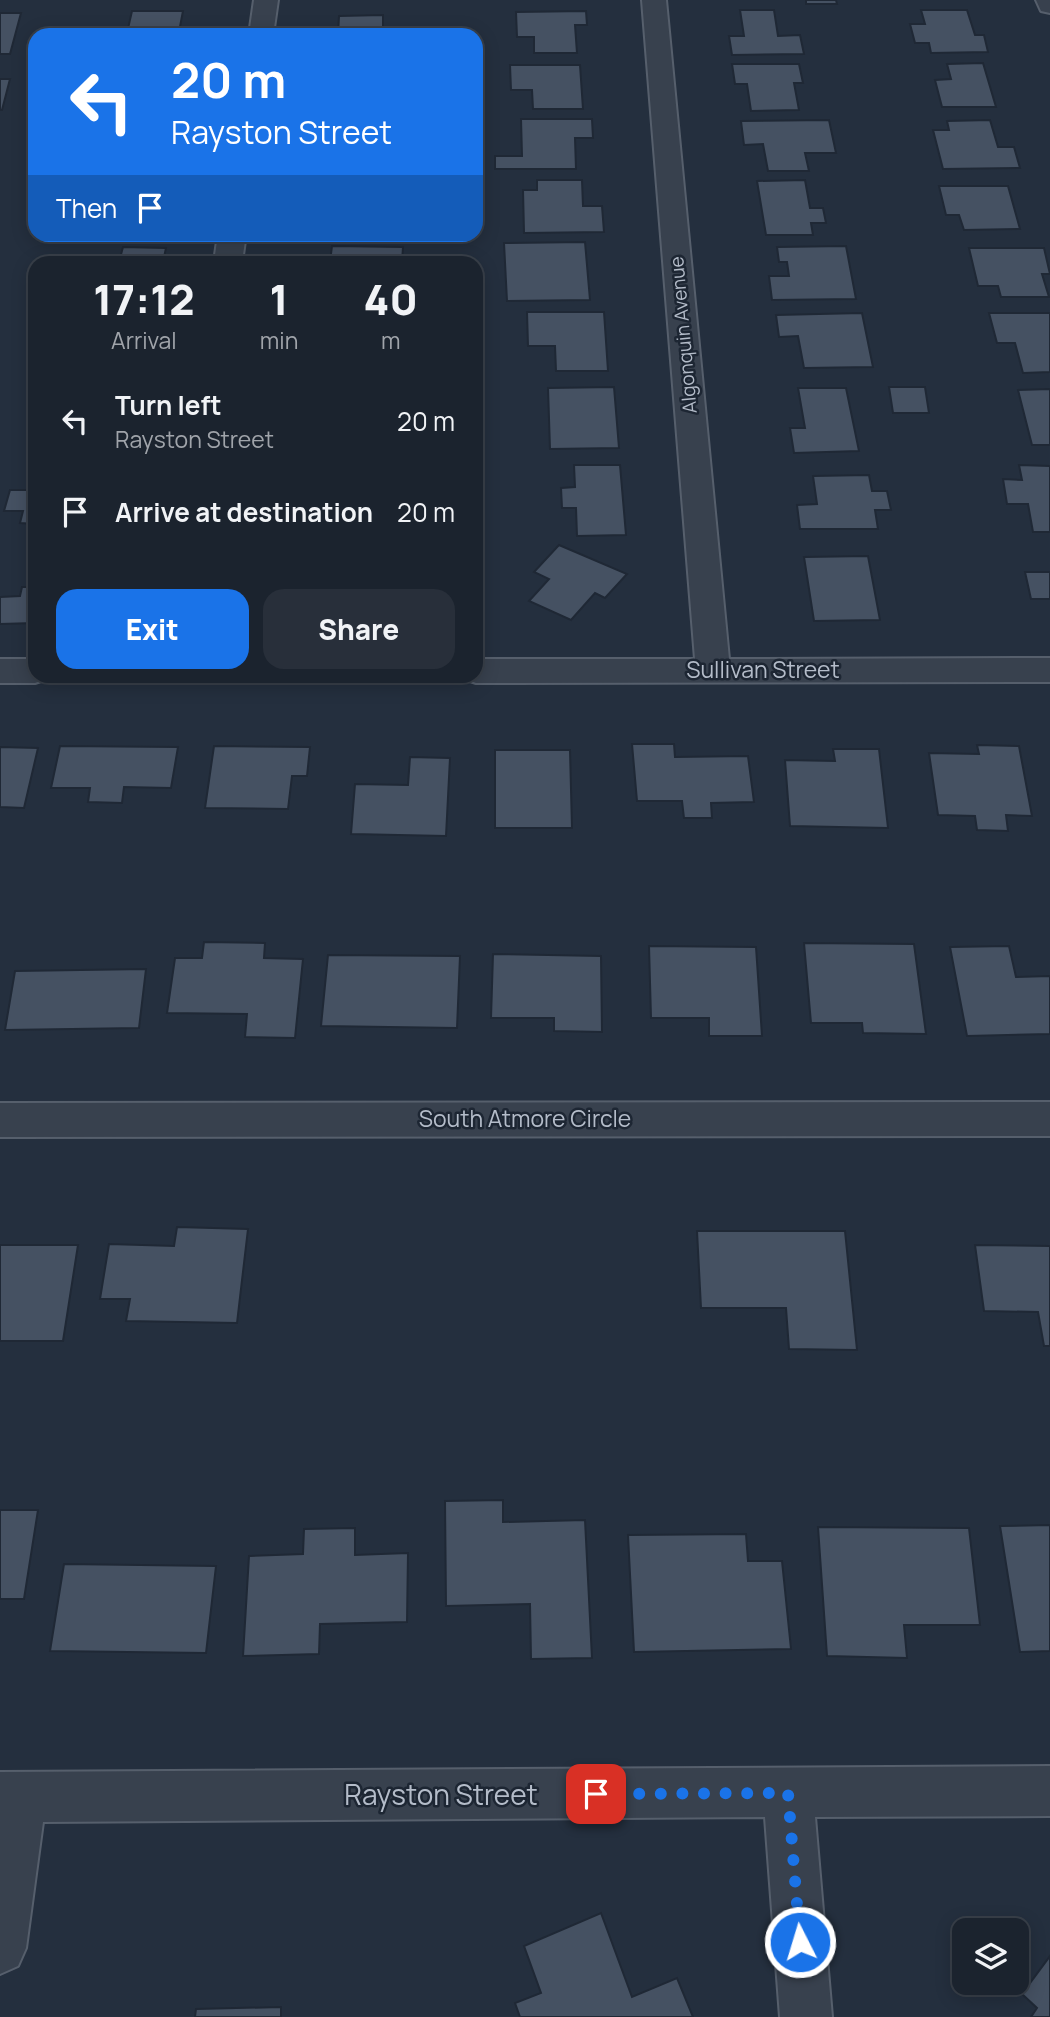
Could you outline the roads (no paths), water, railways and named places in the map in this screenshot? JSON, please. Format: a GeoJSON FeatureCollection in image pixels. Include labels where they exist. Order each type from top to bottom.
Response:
{"type":"FeatureCollection","features":[{"type":"Feature","properties":{"kind":"street"},"geometry":{"type":"LineString","coordinates":[[262,28],[266,0]]}},
{"type":"Feature","properties":{"kind":"street","name":"Algonquin Avenue"},"geometry":{"type":"LineString","coordinates":[[654,0],[713,671]]}},
{"type":"Feature","properties":{"kind":"street"},"geometry":{"type":"LineString","coordinates":[[1048,0],[1050,6]]}},
{"type":"Feature","properties":{"kind":"street","name":"Sullivan Street"},"geometry":{"type":"LineString","coordinates":[[483,671],[1050,670]]}},
{"type":"Feature","properties":{"kind":"street"},"geometry":{"type":"LineString","coordinates":[[0,671],[28,671]]}},
{"type":"Feature","properties":{"kind":"street","name":"South Atmore Circle"},"geometry":{"type":"LineString","coordinates":[[0,1120],[1050,1118]]}},
{"type":"Feature","properties":{"kind":"street","name":"Rayston Street"},"geometry":{"type":"LineString","coordinates":[[10,1797],[1050,1791]]}},
{"type":"Feature","properties":{"kind":"street"},"geometry":{"type":"LineString","coordinates":[[788,1793],[806,2017]]}},
{"type":"Feature","properties":{"kind":"street"},"geometry":{"type":"LineString","coordinates":[[0,1948],[10,1797]]}}]}
